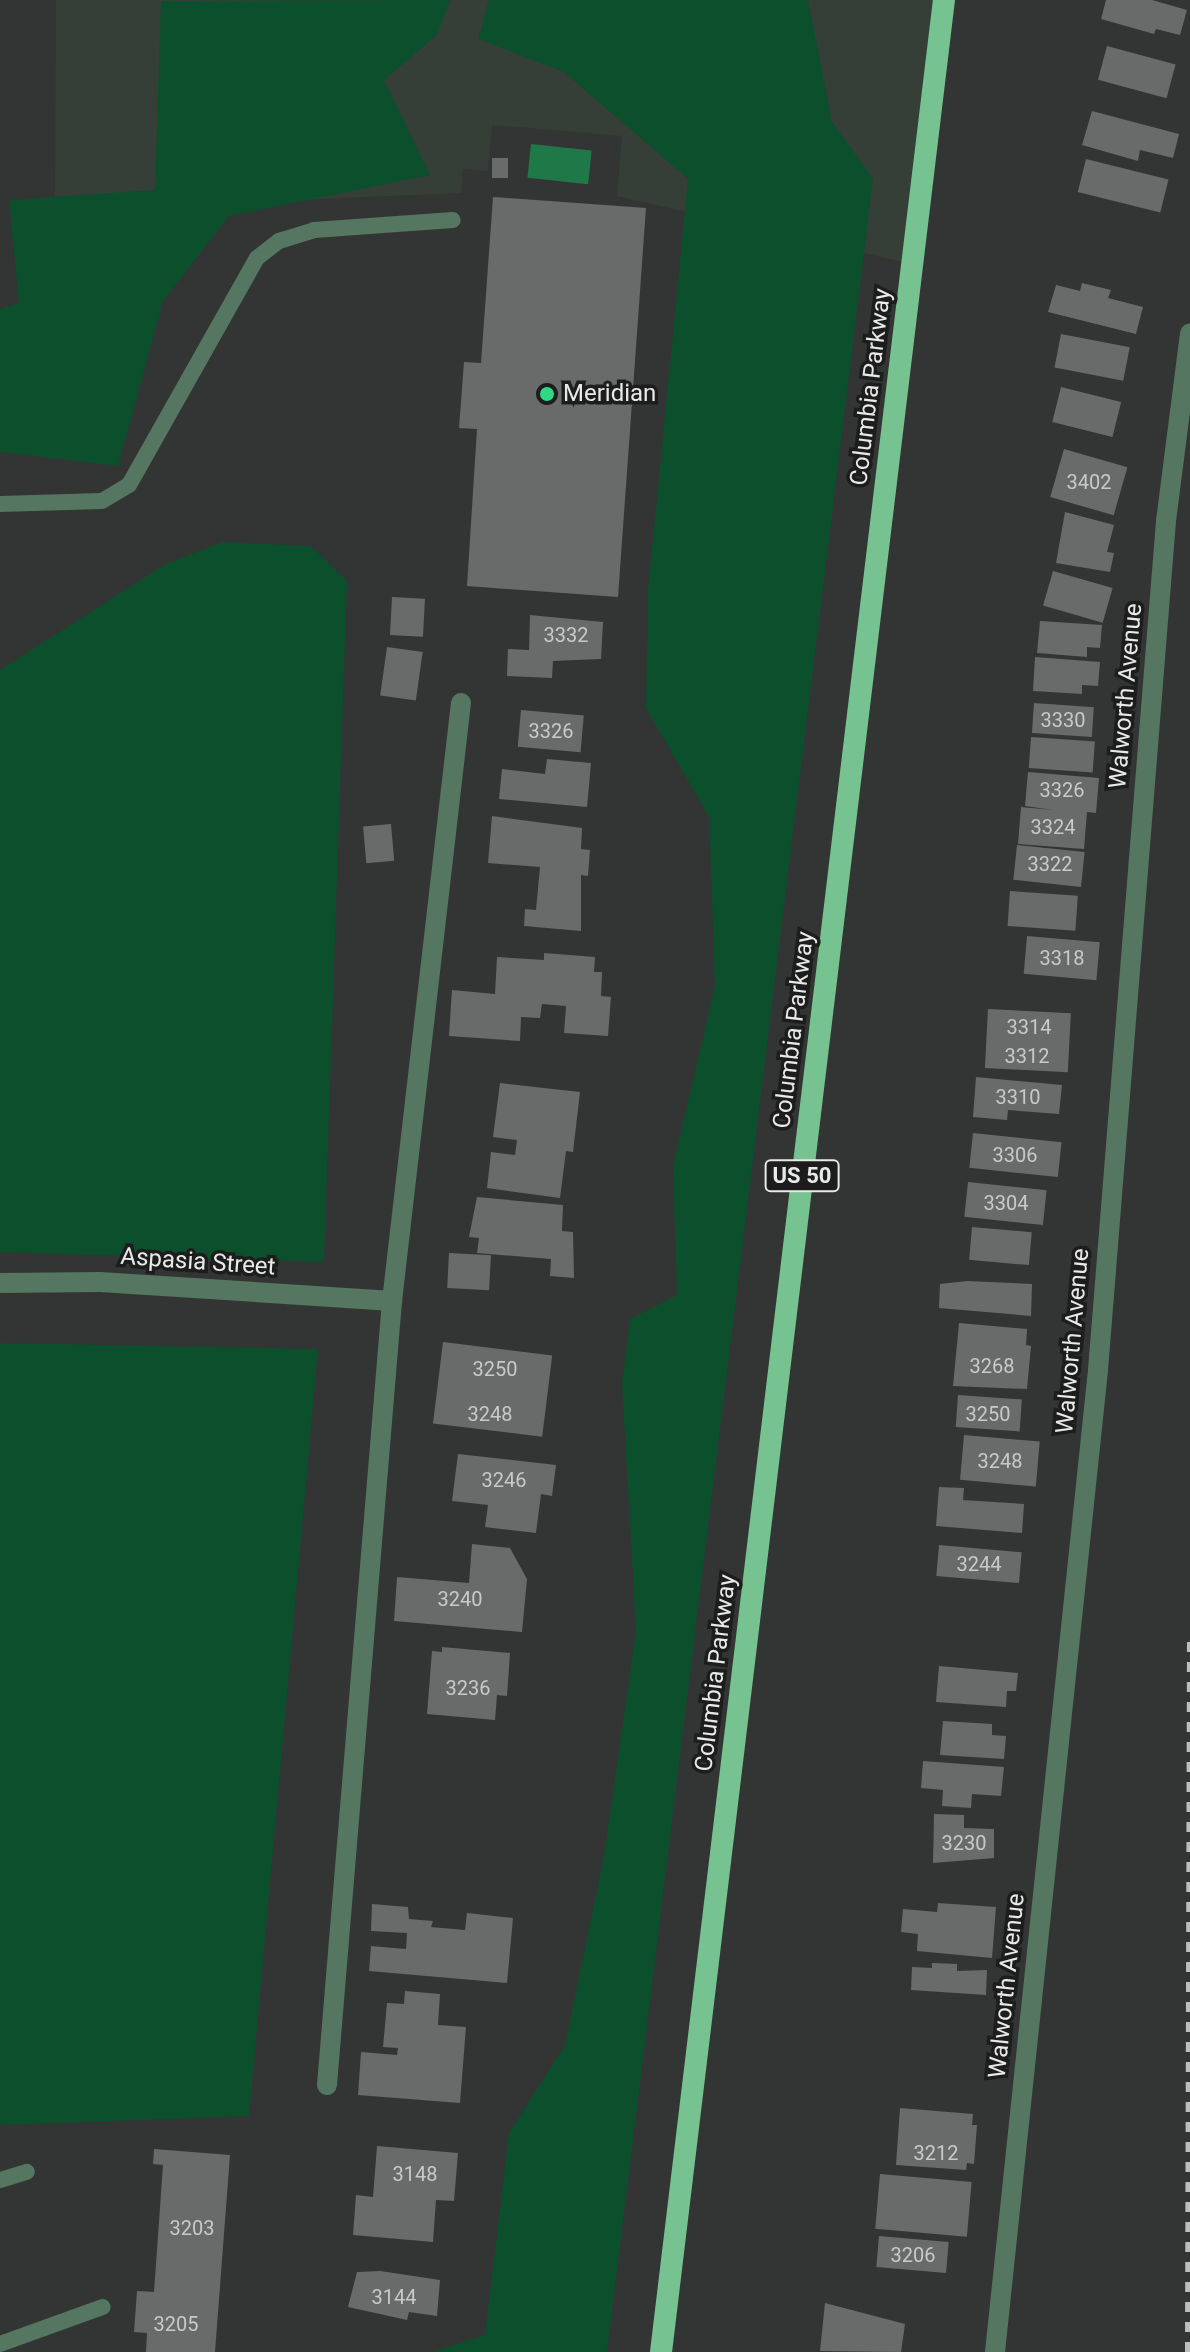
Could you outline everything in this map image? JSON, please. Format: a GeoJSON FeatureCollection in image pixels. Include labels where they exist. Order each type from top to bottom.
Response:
{"type":"FeatureCollection","features":[{"type":"Feature","properties":{"kind":"highway","name":"Columbia Parkway"},"geometry":{"type":"LineString","coordinates":[[661,2352],[944,0]]}},
{"type":"Feature","properties":{"kind":"street","name":"Walworth Avenue"},"geometry":{"type":"LineString","coordinates":[[995,2352],[1098,1370],[1166,521],[1190,334]]}},
{"type":"Feature","properties":{"kind":"street"},"geometry":{"type":"LineString","coordinates":[[327,2085],[392,1301],[461,703]]}},
{"type":"Feature","properties":{"kind":"street","name":"Aspasia Street"},"geometry":{"type":"LineString","coordinates":[[0,1283],[100,1282],[392,1301]]}},
{"type":"Feature","properties":{"kind":"lane"},"geometry":{"type":"LineString","coordinates":[[0,504],[102,501],[129,485],[257,258],[279,241],[314,230],[453,220]]}},
{"type":"Feature","properties":{"kind":"lane"},"geometry":{"type":"LineString","coordinates":[[0,2180],[27,2172]]}},
{"type":"Feature","properties":{"kind":"lane"},"geometry":{"type":"LineString","coordinates":[[0,2344],[103,2307]]}},
{"type":"Feature","properties":{"kind":"shaded area"},"geometry":{"type":"Polygon","coordinates":[[[56,0],[943,0],[912,264],[617,196],[622,136],[492,125],[488,171],[463,169],[461,193],[55,210],[56,0]]]}},
{"type":"Feature","properties":{"kind":"shaded area"},"geometry":{"type":"Polygon","coordinates":[[[450,0],[437,35],[384,80],[430,175],[229,216],[163,301],[118,466],[0,452],[0,309],[19,303],[9,200],[155,190],[161,1],[450,0]]]}},
{"type":"Feature","properties":{"kind":"shaded area"},"geometry":{"type":"Polygon","coordinates":[[[489,0],[808,0],[832,122],[873,179],[607,2352],[433,2352],[485,2335],[509,2133],[565,2045],[604,1856],[636,1631],[622,1383],[630,1319],[677,1295],[673,1167],[715,986],[709,817],[646,708],[648,591],[688,179],[564,72],[478,39],[489,0]]]}},
{"type":"Feature","properties":{"kind":"shaded area"},"geometry":{"type":"Polygon","coordinates":[[[531,144],[592,150],[588,184],[527,178],[531,144]]]}},
{"type":"Feature","properties":{"kind":"shaded area"},"geometry":{"type":"Polygon","coordinates":[[[222,542],[311,546],[347,581],[324,1262],[0,1252],[0,670],[164,565],[222,542]]]}},
{"type":"Feature","properties":{"kind":"shaded area"},"geometry":{"type":"Polygon","coordinates":[[[0,1343],[318,1349],[249,2116],[0,2125],[0,1343]]]}},
{"type":"Feature","properties":{"kind":"building"},"geometry":{"type":"Polygon","coordinates":[[[1106,0],[1152,0],[1187,10],[1180,35],[1156,29],[1154,34],[1101,19],[1106,0]]]}},
{"type":"Feature","properties":{"kind":"building"},"geometry":{"type":"Polygon","coordinates":[[[1107,46],[1176,64],[1167,98],[1098,80],[1107,46]]]}},
{"type":"Feature","properties":{"kind":"building"},"geometry":{"type":"Polygon","coordinates":[[[1092,111],[1179,134],[1173,158],[1140,150],[1138,161],[1082,145],[1092,111]]]}},
{"type":"Feature","properties":{"kind":"building"},"geometry":{"type":"Polygon","coordinates":[[[492,158],[508,158],[508,178],[492,178],[492,158]]]}},
{"type":"Feature","properties":{"kind":"building"},"geometry":{"type":"Polygon","coordinates":[[[1086,159],[1168,180],[1160,213],[1078,192],[1086,159]]]}},
{"type":"Feature","properties":{"kind":"building","name":"Meridian"},"geometry":{"type":"Polygon","coordinates":[[[493,197],[646,208],[618,597],[467,586],[477,429],[459,428],[464,362],[481,363],[493,197]]]}},
{"type":"Feature","properties":{"kind":"building"},"geometry":{"type":"Polygon","coordinates":[[[1082,283],[1111,290],[1108,298],[1143,307],[1136,334],[1048,312],[1056,285],[1080,291],[1082,283]]]}},
{"type":"Feature","properties":{"kind":"building"},"geometry":{"type":"Polygon","coordinates":[[[1061,334],[1130,347],[1123,381],[1055,367],[1061,334]]]}},
{"type":"Feature","properties":{"kind":"building"},"geometry":{"type":"Polygon","coordinates":[[[1061,387],[1121,402],[1112,437],[1052,422],[1061,387]]]}},
{"type":"Feature","properties":{"kind":"building"},"geometry":{"type":"Polygon","coordinates":[[[1064,449],[1127,467],[1114,515],[1050,497],[1064,449]]]}},
{"type":"Feature","properties":{"kind":"building"},"geometry":{"type":"Polygon","coordinates":[[[1065,512],[1114,525],[1107,552],[1114,553],[1110,572],[1056,563],[1065,512]]]}},
{"type":"Feature","properties":{"kind":"building"},"geometry":{"type":"Polygon","coordinates":[[[1053,571],[1113,588],[1103,623],[1043,606],[1053,571]]]}},
{"type":"Feature","properties":{"kind":"building"},"geometry":{"type":"Polygon","coordinates":[[[392,597],[425,599],[423,637],[390,635],[392,597]]]}},
{"type":"Feature","properties":{"kind":"building"},"geometry":{"type":"Polygon","coordinates":[[[530,615],[603,622],[601,659],[553,661],[552,678],[507,676],[508,649],[529,650],[530,615]]]}},
{"type":"Feature","properties":{"kind":"building"},"geometry":{"type":"Polygon","coordinates":[[[1040,621],[1102,625],[1100,648],[1087,647],[1087,657],[1037,653],[1040,621]]]}},
{"type":"Feature","properties":{"kind":"building"},"geometry":{"type":"Polygon","coordinates":[[[387,647],[423,652],[416,701],[380,696],[387,647]]]}},
{"type":"Feature","properties":{"kind":"building"},"geometry":{"type":"Polygon","coordinates":[[[1035,657],[1100,662],[1098,686],[1082,685],[1082,694],[1033,691],[1035,657]]]}},
{"type":"Feature","properties":{"kind":"building"},"geometry":{"type":"Polygon","coordinates":[[[1034,703],[1094,707],[1092,737],[1032,733],[1034,703]]]}},
{"type":"Feature","properties":{"kind":"building"},"geometry":{"type":"Polygon","coordinates":[[[521,710],[584,715],[581,752],[518,747],[521,710]]]}},
{"type":"Feature","properties":{"kind":"building"},"geometry":{"type":"Polygon","coordinates":[[[1031,737],[1095,741],[1093,772],[1029,768],[1031,737]]]}},
{"type":"Feature","properties":{"kind":"building"},"geometry":{"type":"Polygon","coordinates":[[[547,759],[591,763],[587,807],[499,799],[502,769],[545,774],[547,759]]]}},
{"type":"Feature","properties":{"kind":"building"},"geometry":{"type":"Polygon","coordinates":[[[1028,772],[1099,778],[1096,813],[1087,812],[1084,849],[1018,844],[1021,807],[1053,810],[1025,806],[1028,772]]]}},
{"type":"Feature","properties":{"kind":"building"},"geometry":{"type":"Polygon","coordinates":[[[492,816],[582,828],[581,849],[590,850],[588,876],[581,875],[581,931],[524,926],[525,909],[536,910],[540,867],[488,863],[492,816]]]}},
{"type":"Feature","properties":{"kind":"building"},"geometry":{"type":"Polygon","coordinates":[[[391,824],[394,861],[366,863],[363,826],[391,824]]]}},
{"type":"Feature","properties":{"kind":"building"},"geometry":{"type":"Polygon","coordinates":[[[1017,845],[1085,852],[1081,887],[1013,880],[1017,845]]]}},
{"type":"Feature","properties":{"kind":"building"},"geometry":{"type":"Polygon","coordinates":[[[1010,891],[1078,896],[1075,931],[1008,926],[1010,891]]]}},
{"type":"Feature","properties":{"kind":"building"},"geometry":{"type":"Polygon","coordinates":[[[1027,936],[1100,942],[1096,980],[1024,974],[1027,936]]]}},
{"type":"Feature","properties":{"kind":"building"},"geometry":{"type":"Polygon","coordinates":[[[544,953],[595,957],[594,972],[602,972],[601,996],[611,997],[608,1036],[564,1033],[566,1006],[542,1004],[540,1018],[521,1017],[520,1041],[449,1036],[452,990],[495,994],[497,957],[544,960],[544,953]]]}},
{"type":"Feature","properties":{"kind":"building"},"geometry":{"type":"Polygon","coordinates":[[[988,1009],[1071,1013],[1068,1072],[985,1068],[988,1009]]]}},
{"type":"Feature","properties":{"kind":"building"},"geometry":{"type":"Polygon","coordinates":[[[976,1077],[1062,1085],[1059,1114],[1008,1110],[1007,1120],[973,1117],[976,1077]]]}},
{"type":"Feature","properties":{"kind":"building"},"geometry":{"type":"Polygon","coordinates":[[[500,1083],[580,1092],[573,1152],[566,1151],[560,1198],[487,1188],[491,1152],[515,1155],[517,1140],[493,1137],[500,1083]]]}},
{"type":"Feature","properties":{"kind":"building"},"geometry":{"type":"Polygon","coordinates":[[[973,1133],[1062,1142],[1058,1177],[969,1168],[973,1133]]]}},
{"type":"Feature","properties":{"kind":"building"},"geometry":{"type":"Polygon","coordinates":[[[968,1182],[1047,1190],[1043,1225],[964,1217],[968,1182]]]}},
{"type":"Feature","properties":{"kind":"building"},"geometry":{"type":"Polygon","coordinates":[[[477,1197],[563,1205],[562,1231],[573,1232],[574,1278],[550,1276],[551,1259],[477,1253],[479,1238],[469,1237],[477,1197]]]}},
{"type":"Feature","properties":{"kind":"building"},"geometry":{"type":"Polygon","coordinates":[[[972,1227],[1032,1232],[1029,1265],[969,1260],[972,1227]]]}},
{"type":"Feature","properties":{"kind":"building"},"geometry":{"type":"Polygon","coordinates":[[[449,1253],[491,1255],[489,1290],[447,1288],[449,1253]]]}},
{"type":"Feature","properties":{"kind":"building"},"geometry":{"type":"Polygon","coordinates":[[[967,1281],[1032,1284],[1031,1316],[939,1308],[940,1284],[967,1281]]]}},
{"type":"Feature","properties":{"kind":"building"},"geometry":{"type":"Polygon","coordinates":[[[959,1323],[1027,1329],[1026,1345],[1031,1346],[1027,1389],[953,1386],[959,1323]]]}},
{"type":"Feature","properties":{"kind":"building"},"geometry":{"type":"Polygon","coordinates":[[[443,1342],[552,1355],[542,1437],[433,1423],[443,1342]]]}},
{"type":"Feature","properties":{"kind":"building"},"geometry":{"type":"Polygon","coordinates":[[[958,1395],[1022,1399],[1020,1431],[956,1427],[958,1395]]]}},
{"type":"Feature","properties":{"kind":"building"},"geometry":{"type":"Polygon","coordinates":[[[964,1435],[1040,1442],[1036,1486],[960,1480],[964,1435]]]}},
{"type":"Feature","properties":{"kind":"building"},"geometry":{"type":"Polygon","coordinates":[[[458,1454],[556,1465],[552,1496],[541,1494],[536,1533],[485,1527],[488,1505],[452,1501],[458,1454]]]}},
{"type":"Feature","properties":{"kind":"building"},"geometry":{"type":"Polygon","coordinates":[[[939,1487],[964,1488],[963,1500],[1024,1504],[1022,1533],[936,1526],[939,1487]]]}},
{"type":"Feature","properties":{"kind":"building"},"geometry":{"type":"Polygon","coordinates":[[[472,1544],[510,1548],[527,1579],[522,1632],[394,1621],[397,1577],[469,1583],[472,1544]]]}},
{"type":"Feature","properties":{"kind":"building"},"geometry":{"type":"Polygon","coordinates":[[[939,1545],[1022,1552],[1019,1583],[936,1576],[939,1545]]]}},
{"type":"Feature","properties":{"kind":"building"},"geometry":{"type":"Polygon","coordinates":[[[442,1647],[510,1653],[507,1696],[497,1695],[495,1720],[427,1714],[432,1651],[442,1652],[442,1647]]]}},
{"type":"Feature","properties":{"kind":"building"},"geometry":{"type":"Polygon","coordinates":[[[939,1666],[1018,1673],[1016,1691],[1007,1691],[1006,1707],[936,1702],[939,1666]]]}},
{"type":"Feature","properties":{"kind":"building"},"geometry":{"type":"Polygon","coordinates":[[[943,1721],[992,1724],[992,1735],[1006,1736],[1004,1759],[940,1755],[943,1721]]]}},
{"type":"Feature","properties":{"kind":"building"},"geometry":{"type":"Polygon","coordinates":[[[923,1761],[1004,1767],[1001,1796],[972,1794],[971,1808],[942,1806],[943,1790],[921,1788],[923,1761]]]}},
{"type":"Feature","properties":{"kind":"building"},"geometry":{"type":"Polygon","coordinates":[[[934,1814],[964,1815],[964,1828],[994,1829],[994,1858],[933,1863],[934,1814]]]}},
{"type":"Feature","properties":{"kind":"building"},"geometry":{"type":"Polygon","coordinates":[[[938,1903],[996,1907],[992,1958],[917,1951],[918,1934],[901,1932],[903,1909],[937,1912],[938,1903]]]}},
{"type":"Feature","properties":{"kind":"building"},"geometry":{"type":"Polygon","coordinates":[[[372,1904],[408,1907],[409,1919],[433,1921],[431,1927],[465,1930],[467,1913],[513,1918],[507,1983],[369,1971],[371,1946],[406,1949],[407,1933],[371,1931],[372,1904]]]}},
{"type":"Feature","properties":{"kind":"building"},"geometry":{"type":"Polygon","coordinates":[[[932,1963],[957,1964],[957,1971],[987,1970],[986,1995],[911,1990],[912,1967],[932,1968],[932,1963]]]}},
{"type":"Feature","properties":{"kind":"building"},"geometry":{"type":"Polygon","coordinates":[[[405,1991],[440,1994],[438,2025],[466,2027],[460,2103],[358,2095],[361,2052],[397,2055],[398,2048],[383,2047],[387,2003],[404,2004],[405,1991]]]}},
{"type":"Feature","properties":{"kind":"building"},"geometry":{"type":"Polygon","coordinates":[[[900,2108],[973,2114],[972,2125],[977,2125],[974,2164],[967,2163],[966,2170],[896,2165],[900,2108]]]}},
{"type":"Feature","properties":{"kind":"building"},"geometry":{"type":"Polygon","coordinates":[[[377,2146],[458,2153],[454,2201],[436,2200],[433,2242],[353,2235],[356,2195],[373,2197],[377,2146]]]}},
{"type":"Feature","properties":{"kind":"building"},"geometry":{"type":"Polygon","coordinates":[[[154,2149],[230,2155],[215,2352],[146,2352],[147,2333],[134,2332],[137,2291],[154,2292],[163,2165],[153,2164],[154,2149]]]}},
{"type":"Feature","properties":{"kind":"building"},"geometry":{"type":"Polygon","coordinates":[[[880,2174],[972,2182],[967,2237],[875,2229],[880,2174]]]}},
{"type":"Feature","properties":{"kind":"building"},"geometry":{"type":"Polygon","coordinates":[[[879,2236],[949,2242],[946,2273],[876,2267],[879,2236]]]}},
{"type":"Feature","properties":{"kind":"building"},"geometry":{"type":"Polygon","coordinates":[[[380,2271],[440,2280],[437,2316],[409,2312],[407,2320],[348,2307],[357,2272],[380,2271]]]}},
{"type":"Feature","properties":{"kind":"building"},"geometry":{"type":"Polygon","coordinates":[[[825,2303],[905,2324],[901,2352],[820,2351],[825,2303]]]}},
{"type":"Feature","properties":{"kind":"railway"},"geometry":{"type":"LineString","coordinates":[[1188,2352],[1190,1634]]}},
{"type":"Feature","properties":{"kind":"place","name":"Meridian"},"geometry":{"type":"Point","coordinates":[547,394]}}]}
